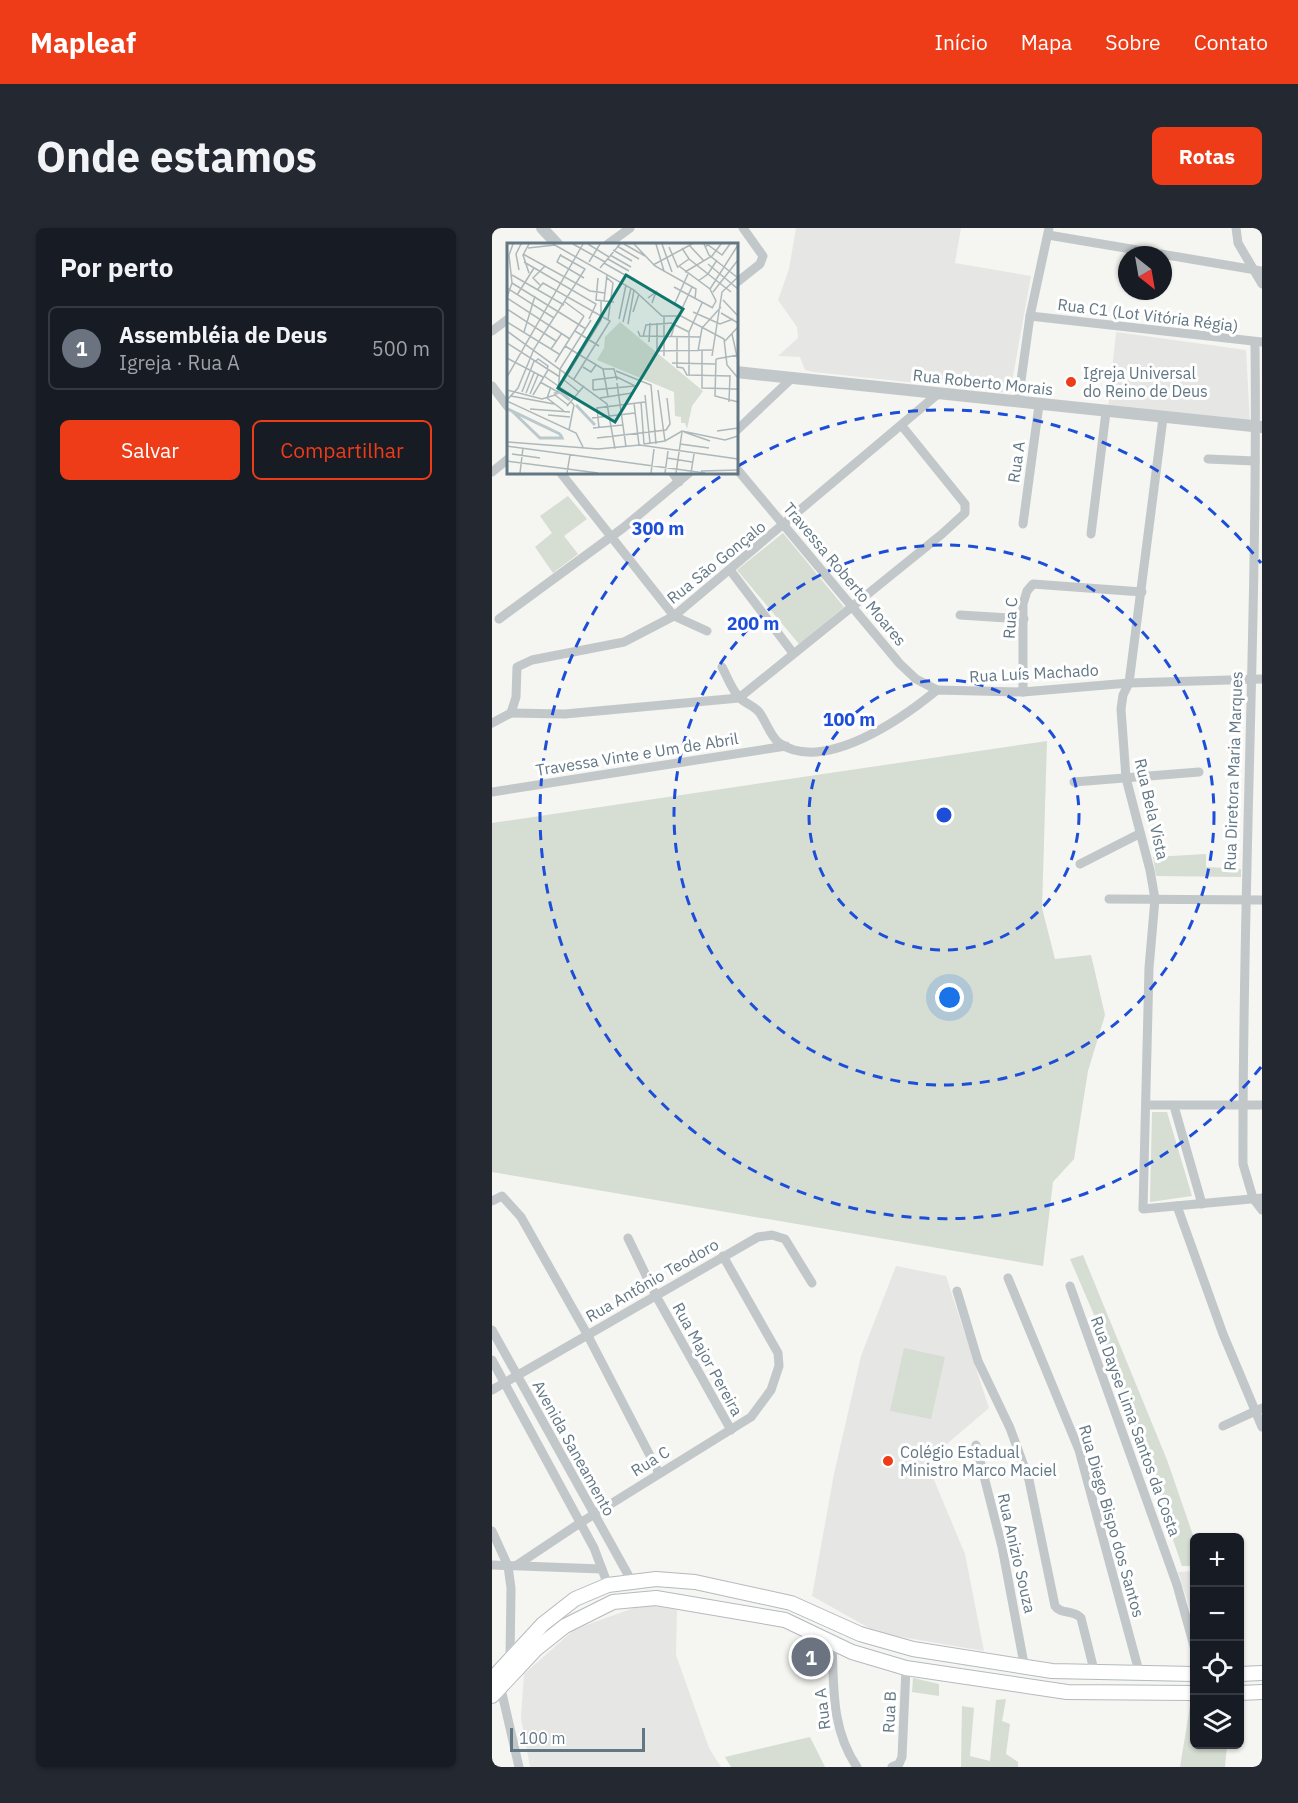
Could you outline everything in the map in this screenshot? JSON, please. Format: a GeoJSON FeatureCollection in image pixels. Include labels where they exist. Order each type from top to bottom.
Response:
{"type":"FeatureCollection","features":[{"type":"Feature","properties":{"kind":"main road"},"geometry":{"type":"LineString","coordinates":[[495,1688],[510,1659],[560,1609],[575,1599],[608,1585],[631,1580],[695,1582],[791,1604],[871,1638],[913,1649],[1025,1669],[1095,1674],[1190,1674]]}},
{"type":"Feature","properties":{"kind":"main road"},"geometry":{"type":"LineString","coordinates":[[495,1688],[557,1632],[578,1618],[613,1602],[656,1598],[785,1620],[866,1657],[906,1668],[1066,1692],[1190,1693]]}},
{"type":"Feature","properties":{"kind":"main road"},"geometry":{"type":"LineString","coordinates":[[785,1620],[792,1611],[791,1604]]}},
{"type":"Feature","properties":{"kind":"main road"},"geometry":{"type":"LineString","coordinates":[[808,1629],[808,1620],[817,1614]]}},
{"type":"Feature","properties":{"kind":"main road"},"geometry":{"type":"LineString","coordinates":[[1244,1674],[1262,1673]]}},
{"type":"Feature","properties":{"kind":"main road"},"geometry":{"type":"LineString","coordinates":[[1244,1693],[1262,1692]]}},
{"type":"Feature","properties":{"kind":"street"},"geometry":{"type":"LineString","coordinates":[[542,228],[556,243]]}},
{"type":"Feature","properties":{"kind":"street"},"geometry":{"type":"LineString","coordinates":[[609,243],[630,228]]}},
{"type":"Feature","properties":{"kind":"street"},"geometry":{"type":"LineString","coordinates":[[738,281],[760,264],[763,256],[742,228]]}},
{"type":"Feature","properties":{"kind":"street"},"geometry":{"type":"LineString","coordinates":[[1236,228],[1238,243],[1258,271],[1262,284]]}},
{"type":"Feature","properties":{"kind":"street"},"geometry":{"type":"LineString","coordinates":[[1018,402],[1030,316],[1048,231],[1258,271]]}},
{"type":"Feature","properties":{"kind":"street","name":"Rua C1 (Lot Vitória Régia)"},"geometry":{"type":"LineString","coordinates":[[1030,316],[1259,342]]}},
{"type":"Feature","properties":{"kind":"street"},"geometry":{"type":"LineString","coordinates":[[492,331],[507,320]]}},
{"type":"Feature","properties":{"kind":"street","name":"Rua Diretora Maria Marques"},"geometry":{"type":"LineString","coordinates":[[1258,1198],[1243,1164],[1245,901],[1255,461],[1259,427],[1259,342]]}},
{"type":"Feature","properties":{"kind":"street","name":"Rua Roberto Morais"},"geometry":{"type":"LineString","coordinates":[[738,372],[1259,427]]}},
{"type":"Feature","properties":{"kind":"street"},"geometry":{"type":"LineString","coordinates":[[738,429],[791,379]]}},
{"type":"Feature","properties":{"kind":"street"},"geometry":{"type":"LineString","coordinates":[[492,386],[507,406]]}},
{"type":"Feature","properties":{"kind":"street","name":"Rua São Gonçalo"},"geometry":{"type":"LineString","coordinates":[[511,713],[516,696],[517,667],[532,660],[624,642],[674,616],[785,525],[939,393]]}},
{"type":"Feature","properties":{"kind":"street","name":"Rua A"},"geometry":{"type":"LineString","coordinates":[[1023,524],[1039,405]]}},
{"type":"Feature","properties":{"kind":"street"},"geometry":{"type":"LineString","coordinates":[[1091,534],[1106,412]]}},
{"type":"Feature","properties":{"kind":"street","name":"Rua Bela Vista"},"geometry":{"type":"LineString","coordinates":[[1163,418],[1129,683],[1123,695],[1121,709],[1126,778],[1150,870],[1155,899],[1149,968],[1143,1209],[1177,1206]]}},
{"type":"Feature","properties":{"kind":"street"},"geometry":{"type":"LineString","coordinates":[[492,723],[511,713],[565,714],[739,698],[852,608],[965,513],[965,504],[902,426]]}},
{"type":"Feature","properties":{"kind":"street"},"geometry":{"type":"LineString","coordinates":[[1208,459],[1255,461]]}},
{"type":"Feature","properties":{"kind":"street"},"geometry":{"type":"LineString","coordinates":[[492,472],[507,460]]}},
{"type":"Feature","properties":{"kind":"street","name":"Travessa Roberto Moares"},"geometry":{"type":"LineString","coordinates":[[738,470],[909,673],[937,690]]}},
{"type":"Feature","properties":{"kind":"street"},"geometry":{"type":"LineString","coordinates":[[562,474],[674,616],[707,631]]}},
{"type":"Feature","properties":{"kind":"street"},"geometry":{"type":"LineString","coordinates":[[673,474],[679,482]]}},
{"type":"Feature","properties":{"kind":"street"},"geometry":{"type":"LineString","coordinates":[[499,619],[611,536],[688,474]]}},
{"type":"Feature","properties":{"kind":"street"},"geometry":{"type":"LineString","coordinates":[[730,570],[793,653]]}},
{"type":"Feature","properties":{"kind":"street","name":"Rua C"},"geometry":{"type":"LineString","coordinates":[[1023,692],[1024,599],[1033,584],[1142,592]]}},
{"type":"Feature","properties":{"kind":"street"},"geometry":{"type":"LineString","coordinates":[[960,615],[1024,619]]}},
{"type":"Feature","properties":{"kind":"street"},"geometry":{"type":"LineString","coordinates":[[722,667],[739,698],[758,710],[777,741],[787,746],[819,750],[851,743],[901,718],[937,690]]}},
{"type":"Feature","properties":{"kind":"street","name":"Rua Luís Machado"},"geometry":{"type":"LineString","coordinates":[[937,690],[1023,692],[1129,683],[1262,679]]}},
{"type":"Feature","properties":{"kind":"street","name":"Travessa Vinte e Um de Abril"},"geometry":{"type":"LineString","coordinates":[[492,792],[787,746]]}},
{"type":"Feature","properties":{"kind":"street"},"geometry":{"type":"LineString","coordinates":[[1074,782],[1199,772]]}},
{"type":"Feature","properties":{"kind":"street"},"geometry":{"type":"LineString","coordinates":[[1080,864],[1139,834]]}},
{"type":"Feature","properties":{"kind":"street"},"geometry":{"type":"LineString","coordinates":[[1109,899],[1262,900]]}},
{"type":"Feature","properties":{"kind":"street"},"geometry":{"type":"LineString","coordinates":[[1147,1106],[1262,1105]]}},
{"type":"Feature","properties":{"kind":"street"},"geometry":{"type":"LineString","coordinates":[[1174,1106],[1202,1204]]}},
{"type":"Feature","properties":{"kind":"street"},"geometry":{"type":"LineString","coordinates":[[492,1201],[502,1196],[518,1212],[587,1334],[659,1473]]}},
{"type":"Feature","properties":{"kind":"street"},"geometry":{"type":"LineString","coordinates":[[1262,1210],[1258,1198],[1177,1206],[1223,1334],[1258,1410],[1262,1426]]}},
{"type":"Feature","properties":{"kind":"street","name":"Rua Antônio Teodoro"},"geometry":{"type":"LineString","coordinates":[[492,1390],[655,1294],[758,1237],[785,1239],[812,1283]]}},
{"type":"Feature","properties":{"kind":"street","name":"Rua Major Pereira"},"geometry":{"type":"LineString","coordinates":[[628,1238],[655,1294],[730,1430]]}},
{"type":"Feature","properties":{"kind":"street","name":"Rua C"},"geometry":{"type":"LineString","coordinates":[[513,1565],[751,1417],[771,1390],[779,1366],[776,1349],[723,1256]]}},
{"type":"Feature","properties":{"kind":"street","name":"Rua Diego Bispo dos Santos"},"geometry":{"type":"LineString","coordinates":[[1008,1278],[1079,1449],[1140,1675]]}},
{"type":"Feature","properties":{"kind":"street","name":"Rua Dayse Lima Santos da Costa"},"geometry":{"type":"LineString","coordinates":[[1070,1286],[1177,1586],[1193,1641]]}},
{"type":"Feature","properties":{"kind":"street"},"geometry":{"type":"LineString","coordinates":[[957,1291],[978,1361],[1010,1428],[1029,1480],[1055,1606],[1061,1611],[1075,1612],[1080,1618],[1095,1674]]}},
{"type":"Feature","properties":{"kind":"street","name":"Avenida Saneamento"},"geometry":{"type":"LineString","coordinates":[[492,1330],[631,1580]]}},
{"type":"Feature","properties":{"kind":"street","name":"Avenida Saneamento"},"geometry":{"type":"LineString","coordinates":[[492,1360],[580,1523],[608,1585]]}},
{"type":"Feature","properties":{"kind":"street"},"geometry":{"type":"LineString","coordinates":[[1223,1426],[1258,1410]]}},
{"type":"Feature","properties":{"kind":"street","name":"Rua Anizio Souza"},"geometry":{"type":"LineString","coordinates":[[976,1445],[1002,1547],[1025,1669]]}},
{"type":"Feature","properties":{"kind":"street"},"geometry":{"type":"LineString","coordinates":[[546,1458],[558,1451]]}},
{"type":"Feature","properties":{"kind":"street"},"geometry":{"type":"LineString","coordinates":[[492,1531],[513,1565],[510,1659]]}},
{"type":"Feature","properties":{"kind":"street"},"geometry":{"type":"LineString","coordinates":[[492,1564],[602,1569]]}},
{"type":"Feature","properties":{"kind":"street","name":"Rua A"},"geometry":{"type":"LineString","coordinates":[[832,1643],[836,1721],[845,1746],[857,1767]]}},
{"type":"Feature","properties":{"kind":"street","name":"Rua B"},"geometry":{"type":"LineString","coordinates":[[892,1767],[898,1764],[902,1757],[906,1668]]}},
{"type":"Feature","properties":{"kind":"street"},"geometry":{"type":"LineString","coordinates":[[495,1688],[519,1767]]}},
{"type":"Feature","properties":{"kind":"shaded area"},"geometry":{"type":"Polygon","coordinates":[[[796,228],[961,228],[955,263],[1031,276],[1010,393],[813,372],[805,370],[800,357],[778,356],[798,338],[797,327],[778,300],[789,269],[796,228]]]}},
{"type":"Feature","properties":{"kind":"shaded area"},"geometry":{"type":"Polygon","coordinates":[[[1116,332],[1246,350],[1250,423],[1108,409],[1116,332]]]}},
{"type":"Feature","properties":{"kind":"shaded area"},"geometry":{"type":"Polygon","coordinates":[[[568,496],[587,519],[564,536],[578,554],[553,573],[535,547],[552,533],[540,516],[568,496]]]}},
{"type":"Feature","properties":{"kind":"shaded area"},"geometry":{"type":"Polygon","coordinates":[[[783,533],[844,607],[799,644],[737,570],[783,533]]]}},
{"type":"Feature","properties":{"kind":"shaded area"},"geometry":{"type":"Polygon","coordinates":[[[1047,741],[1042,908],[1055,959],[1091,955],[1105,1015],[1088,1071],[1074,1159],[1053,1182],[1043,1266],[492,1172],[492,823],[1047,741]]]}},
{"type":"Feature","properties":{"kind":"shaded area"},"geometry":{"type":"Polygon","coordinates":[[[1206,854],[1206,867],[1241,869],[1241,877],[1156,876],[1153,857],[1206,854]]]}},
{"type":"Feature","properties":{"kind":"shaded area"},"geometry":{"type":"Polygon","coordinates":[[[1152,1112],[1167,1112],[1192,1196],[1150,1202],[1152,1112]]]}},
{"type":"Feature","properties":{"kind":"shaded area"},"geometry":{"type":"Polygon","coordinates":[[[1083,1255],[1167,1460],[1192,1533],[1190,1533],[1190,1566],[1182,1566],[1104,1338],[1070,1259],[1083,1255]]]}},
{"type":"Feature","properties":{"kind":"shaded area","name":"Colégio Estadual Ministro Marco Maciel"},"geometry":{"type":"Polygon","coordinates":[[[896,1266],[946,1276],[989,1408],[942,1448],[934,1480],[965,1554],[984,1651],[878,1633],[812,1596],[834,1474],[861,1356],[896,1266]]]}},
{"type":"Feature","properties":{"kind":"shaded area"},"geometry":{"type":"Polygon","coordinates":[[[904,1348],[945,1357],[931,1419],[890,1411],[904,1348]]]}},
{"type":"Feature","properties":{"kind":"shaded area"},"geometry":{"type":"Polygon","coordinates":[[[1190,1571],[1190,1609],[1178,1572],[1190,1571]]]}},
{"type":"Feature","properties":{"kind":"shaded area"},"geometry":{"type":"Polygon","coordinates":[[[645,1604],[677,1610],[676,1655],[709,1748],[721,1767],[530,1767],[521,1718],[524,1674],[575,1629],[645,1604]]]}},
{"type":"Feature","properties":{"kind":"shaded area"},"geometry":{"type":"Polygon","coordinates":[[[913,1678],[939,1684],[939,1696],[912,1692],[913,1678]]]}},
{"type":"Feature","properties":{"kind":"shaded area"},"geometry":{"type":"Polygon","coordinates":[[[1006,1699],[1002,1721],[1010,1724],[1006,1754],[1018,1762],[1018,1767],[961,1767],[962,1706],[974,1708],[970,1756],[990,1761],[996,1700],[1006,1699]]]}},
{"type":"Feature","properties":{"kind":"shaded area"},"geometry":{"type":"Polygon","coordinates":[[[1190,1706],[1190,1749],[1227,1749],[1225,1767],[1180,1767],[1190,1706]]]}},
{"type":"Feature","properties":{"kind":"shaded area"},"geometry":{"type":"Polygon","coordinates":[[[810,1737],[825,1767],[731,1767],[725,1757],[810,1737]]]}},
{"type":"Feature","properties":{"kind":"place","name":"Igreja Universal do Reino de Deus"},"geometry":{"type":"Point","coordinates":[1071,382]}},
{"type":"Feature","properties":{"kind":"place","name":"Colégio Estadual Ministro Marco Maciel"},"geometry":{"type":"Point","coordinates":[888,1461]}},
{"type":"Feature","properties":{"kind":"place","name":"Assembléia de Deus"},"geometry":{"type":"Point","coordinates":[811,1657]}}]}
